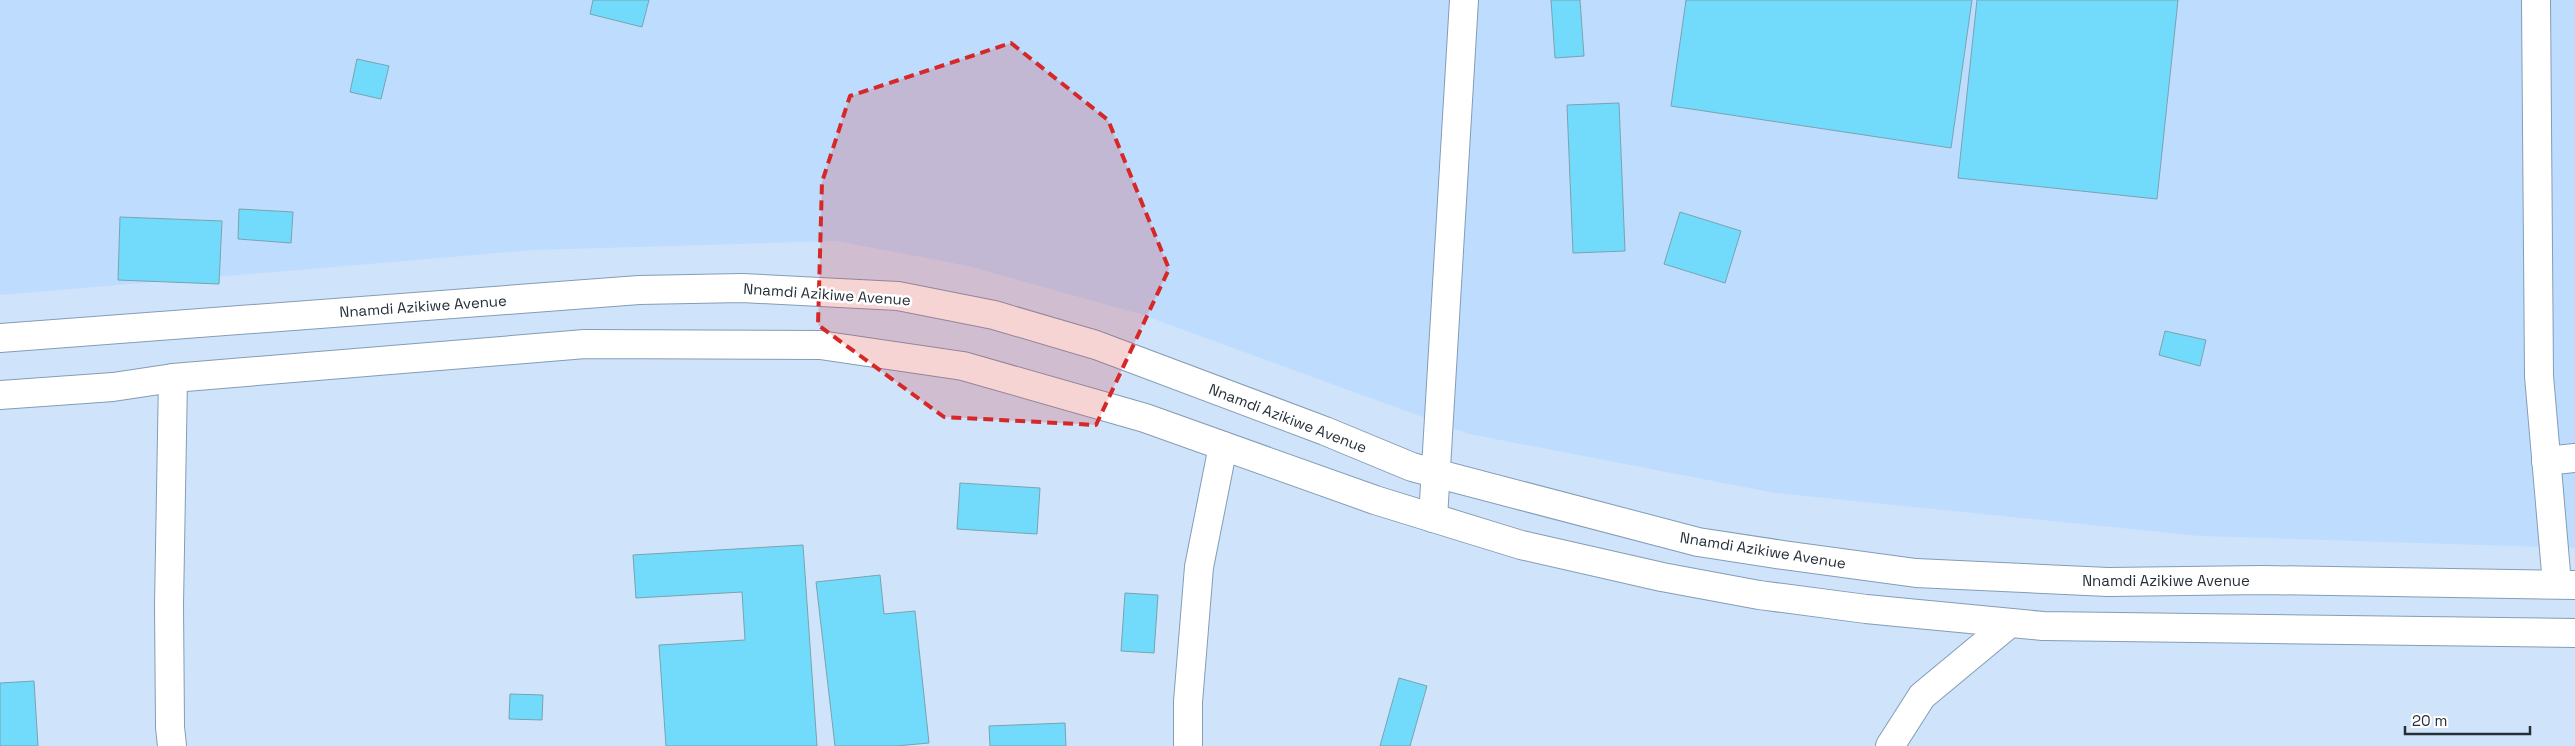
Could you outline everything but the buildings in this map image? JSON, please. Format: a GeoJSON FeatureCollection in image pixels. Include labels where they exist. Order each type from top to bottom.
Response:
{"type":"FeatureCollection","features":[{"type":"Feature","properties":{"kind":"main road"},"geometry":{"type":"LineString","coordinates":[[1433,518],[1464,0]]}},
{"type":"Feature","properties":{"kind":"main road"},"geometry":{"type":"LineString","coordinates":[[2536,0],[2539,376],[2546,461],[2566,584]]}},
{"type":"Feature","properties":{"kind":"main road","name":"Nnamdi Azikiwe Avenue"},"geometry":{"type":"LineString","coordinates":[[0,338],[639,290],[742,288],[898,296],[994,315],[1096,345],[1325,431],[1412,467],[1698,542],[1916,573],[2108,582],[2262,580],[2566,584]]}},
{"type":"Feature","properties":{"kind":"main road"},"geometry":{"type":"LineString","coordinates":[[0,395],[113,387],[173,378],[585,344],[820,345],[963,366],[1145,418],[1433,518],[1521,545],[1662,577],[1750,593],[1866,609],[2043,626],[2575,633]]}},
{"type":"Feature","properties":{"kind":"main road"},"geometry":{"type":"LineString","coordinates":[[172,746],[170,727],[169,605],[173,378]]}},
{"type":"Feature","properties":{"kind":"main road"},"geometry":{"type":"LineString","coordinates":[[1188,746],[1188,702],[1199,566],[1223,446]]}},
{"type":"Feature","properties":{"kind":"main road"},"geometry":{"type":"LineString","coordinates":[[2546,461],[2575,458]]}},
{"type":"Feature","properties":{"kind":"main road"},"geometry":{"type":"LineString","coordinates":[[1890,746],[1922,696],[2010,623]]}},
{"type":"Feature","properties":{"kind":"highlighted area"},"geometry":{"type":"Polygon","coordinates":[[[1011,43],[1108,120],[1169,269],[1096,425],[944,417],[818,325],[822,182],[850,96],[1011,43]]]}},
{"type":"Feature","properties":{"kind":"shaded area"},"geometry":{"type":"Polygon","coordinates":[[[0,0],[2575,0],[2575,548],[2200,536],[1775,493],[1469,434],[1140,314],[968,266],[836,241],[535,250],[0,295],[0,0]]]}}]}
